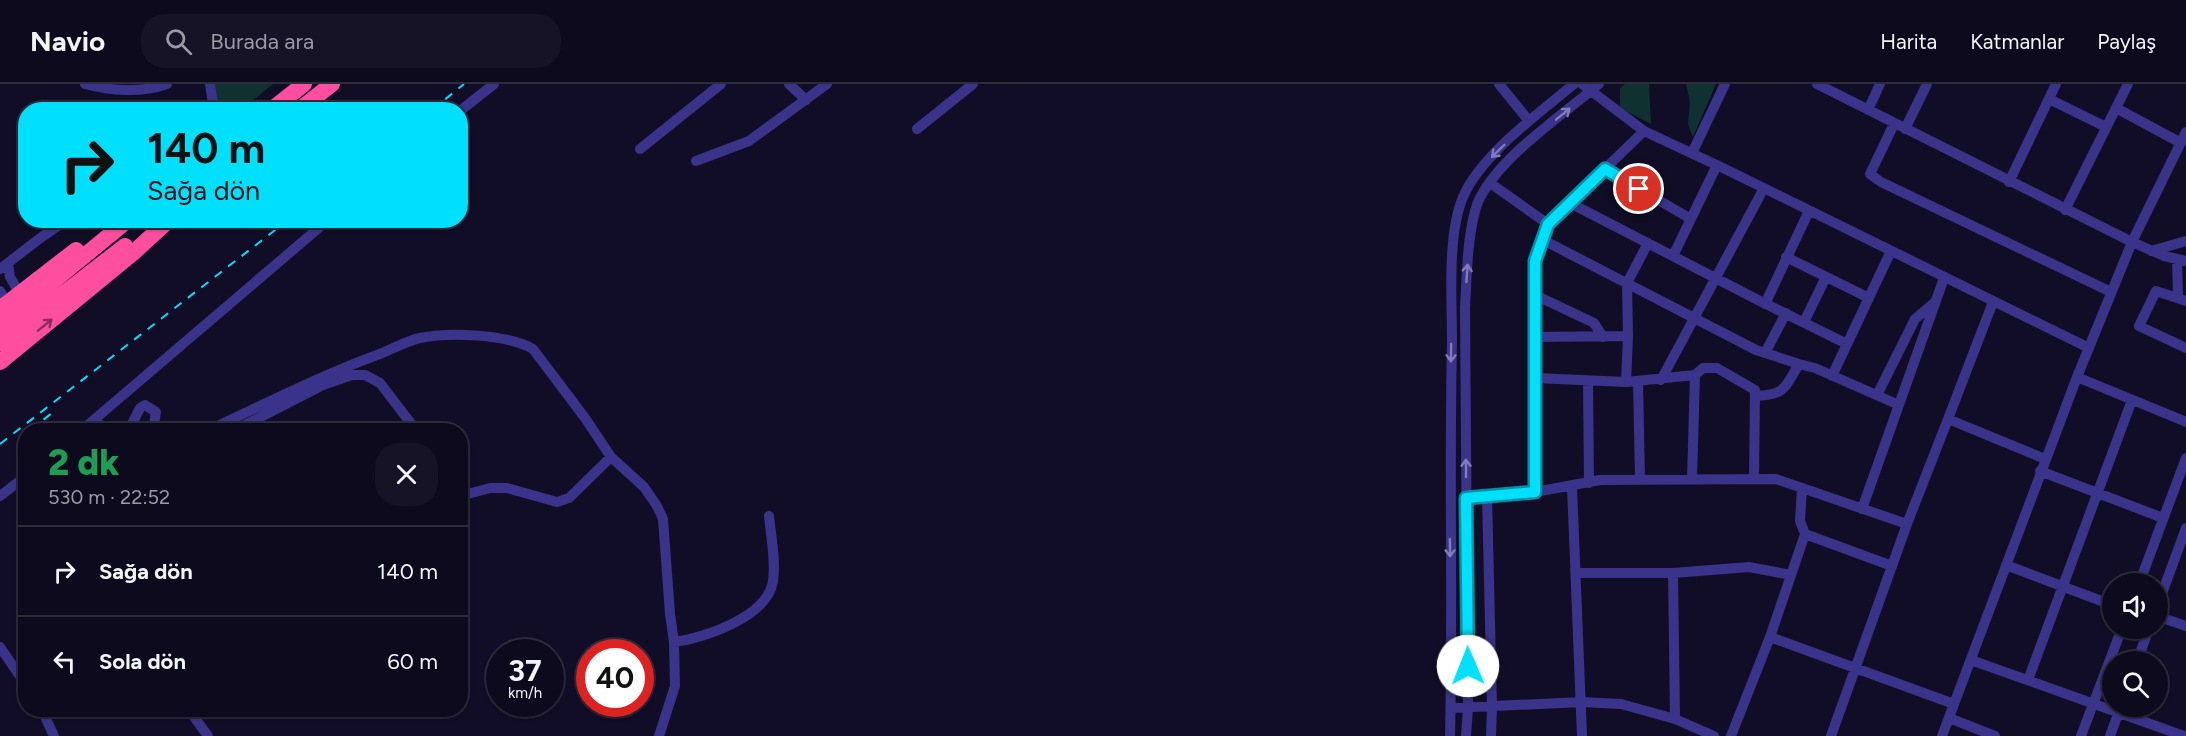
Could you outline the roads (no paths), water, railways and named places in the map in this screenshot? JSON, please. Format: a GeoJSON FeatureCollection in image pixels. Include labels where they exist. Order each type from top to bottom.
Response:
{"type":"FeatureCollection","features":[{"type":"Feature","properties":{"kind":"highway"},"geometry":{"type":"LineString","coordinates":[[281,102],[304,84]]}},
{"type":"Feature","properties":{"kind":"highway"},"geometry":{"type":"LineString","coordinates":[[310,102],[332,84]]}},
{"type":"Feature","properties":{"kind":"highway"},"geometry":{"type":"LineString","coordinates":[[0,325],[11,306],[69,254],[107,228]]}},
{"type":"Feature","properties":{"kind":"highway"},"geometry":{"type":"LineString","coordinates":[[0,343],[11,306],[117,228]]}},
{"type":"Feature","properties":{"kind":"highway"},"geometry":{"type":"LineString","coordinates":[[11,306],[143,228]]}},
{"type":"Feature","properties":{"kind":"highway"},"geometry":{"type":"LineString","coordinates":[[0,362],[134,253],[161,228]]}},
{"type":"Feature","properties":{"kind":"street"},"geometry":{"type":"LineString","coordinates":[[85,84],[126,90],[152,90],[167,84]]}},
{"type":"Feature","properties":{"kind":"street"},"geometry":{"type":"LineString","coordinates":[[210,84],[213,102]]}},
{"type":"Feature","properties":{"kind":"street"},"geometry":{"type":"LineString","coordinates":[[468,105],[494,84]]}},
{"type":"Feature","properties":{"kind":"street"},"geometry":{"type":"LineString","coordinates":[[640,149],[721,84]]}},
{"type":"Feature","properties":{"kind":"street"},"geometry":{"type":"LineString","coordinates":[[789,84],[806,100]]}},
{"type":"Feature","properties":{"kind":"street"},"geometry":{"type":"LineString","coordinates":[[696,161],[749,141],[827,84]]}},
{"type":"Feature","properties":{"kind":"street"},"geometry":{"type":"LineString","coordinates":[[917,129],[973,84]]}},
{"type":"Feature","properties":{"kind":"street"},"geometry":{"type":"LineString","coordinates":[[1499,84],[1529,122]]}},
{"type":"Feature","properties":{"kind":"street"},"geometry":{"type":"LineString","coordinates":[[1450,736],[1451,384],[1456,226],[1464,196],[1485,164],[1529,122],[1574,84]]}},
{"type":"Feature","properties":{"kind":"street"},"geometry":{"type":"LineString","coordinates":[[1692,153],[1725,84]]}},
{"type":"Feature","properties":{"kind":"street"},"geometry":{"type":"LineString","coordinates":[[1817,84],[2065,210],[2151,251],[2182,260],[2182,299],[2156,291],[2139,326],[2186,348]]}},
{"type":"Feature","properties":{"kind":"street"},"geometry":{"type":"LineString","coordinates":[[1868,110],[1880,84]]}},
{"type":"Feature","properties":{"kind":"street"},"geometry":{"type":"LineString","coordinates":[[1905,129],[1927,84]]}},
{"type":"Feature","properties":{"kind":"street"},"geometry":{"type":"LineString","coordinates":[[2009,182],[2056,84]]}},
{"type":"Feature","properties":{"kind":"street"},"geometry":{"type":"LineString","coordinates":[[2065,210],[2128,84]]}},
{"type":"Feature","properties":{"kind":"street"},"geometry":{"type":"LineString","coordinates":[[1466,736],[1468,708],[1465,307],[1469,245],[1476,208],[1490,183],[1513,156],[1591,86],[1644,131],[2089,348]]}},
{"type":"Feature","properties":{"kind":"street"},"geometry":{"type":"LineString","coordinates":[[2049,99],[2106,127]]}},
{"type":"Feature","properties":{"kind":"street"},"geometry":{"type":"LineString","coordinates":[[1942,736],[2040,471],[2111,292],[2132,242],[2183,137],[2116,108]]}},
{"type":"Feature","properties":{"kind":"street"},"geometry":{"type":"LineString","coordinates":[[1894,124],[1870,174],[1881,182],[2111,292]]}},
{"type":"Feature","properties":{"kind":"street"},"geometry":{"type":"LineString","coordinates":[[1535,492],[1535,261],[1548,224],[1644,131]]}},
{"type":"Feature","properties":{"kind":"street"},"geometry":{"type":"LineString","coordinates":[[1673,256],[1717,165]]}},
{"type":"Feature","properties":{"kind":"street"},"geometry":{"type":"LineString","coordinates":[[1605,169],[1691,219]]}},
{"type":"Feature","properties":{"kind":"street"},"geometry":{"type":"LineString","coordinates":[[1490,183],[1548,224]]}},
{"type":"Feature","properties":{"kind":"street"},"geometry":{"type":"LineString","coordinates":[[1661,380],[1764,188]]}},
{"type":"Feature","properties":{"kind":"street"},"geometry":{"type":"LineString","coordinates":[[1570,203],[1847,344]]}},
{"type":"Feature","properties":{"kind":"street"},"geometry":{"type":"LineString","coordinates":[[1766,304],[1809,211]]}},
{"type":"Feature","properties":{"kind":"street"},"geometry":{"type":"LineString","coordinates":[[11,306],[10,277],[4,266],[55,228]]}},
{"type":"Feature","properties":{"kind":"street"},"geometry":{"type":"LineString","coordinates":[[91,423],[319,228]]}},
{"type":"Feature","properties":{"kind":"street"},"geometry":{"type":"LineString","coordinates":[[1543,240],[1765,353],[1832,376],[1899,405]]}},
{"type":"Feature","properties":{"kind":"street"},"geometry":{"type":"LineString","coordinates":[[2151,251],[2186,240]]}},
{"type":"Feature","properties":{"kind":"street"},"geometry":{"type":"LineString","coordinates":[[1626,382],[1627,284],[1648,243]]}},
{"type":"Feature","properties":{"kind":"street"},"geometry":{"type":"LineString","coordinates":[[1832,376],[1891,251]]}},
{"type":"Feature","properties":{"kind":"street"},"geometry":{"type":"LineString","coordinates":[[1786,257],[1869,298]]}},
{"type":"Feature","properties":{"kind":"street"},"geometry":{"type":"LineString","coordinates":[[1804,322],[1826,277]]}},
{"type":"Feature","properties":{"kind":"street"},"geometry":{"type":"LineString","coordinates":[[1862,508],[1944,278]]}},
{"type":"Feature","properties":{"kind":"street"},"geometry":{"type":"LineString","coordinates":[[1535,295],[1594,323],[1603,337]]}},
{"type":"Feature","properties":{"kind":"street"},"geometry":{"type":"LineString","coordinates":[[1877,395],[1915,319],[1935,302]]}},
{"type":"Feature","properties":{"kind":"street"},"geometry":{"type":"LineString","coordinates":[[1831,736],[1907,524],[1993,302]]}},
{"type":"Feature","properties":{"kind":"street"},"geometry":{"type":"LineString","coordinates":[[1765,353],[1786,314]]}},
{"type":"Feature","properties":{"kind":"street"},"geometry":{"type":"LineString","coordinates":[[224,423],[343,368],[418,339],[440,336],[502,338],[522,343],[533,349],[611,457],[645,487],[663,519],[674,642],[675,686],[659,736]]}},
{"type":"Feature","properties":{"kind":"street"},"geometry":{"type":"LineString","coordinates":[[1535,337],[1628,336]]}},
{"type":"Feature","properties":{"kind":"street"},"geometry":{"type":"LineString","coordinates":[[1755,396],[1776,394],[1785,388],[1799,364]]}},
{"type":"Feature","properties":{"kind":"street"},"geometry":{"type":"LineString","coordinates":[[1535,378],[1588,382],[1638,382],[1695,375],[1703,368],[1717,368],[1755,390],[1754,479]]}},
{"type":"Feature","properties":{"kind":"street"},"geometry":{"type":"LineString","coordinates":[[249,423],[323,385],[352,375],[365,375],[380,383],[411,423]]}},
{"type":"Feature","properties":{"kind":"street"},"geometry":{"type":"LineString","coordinates":[[1692,479],[1695,375]]}},
{"type":"Feature","properties":{"kind":"street"},"geometry":{"type":"LineString","coordinates":[[2077,377],[2186,422]]}},
{"type":"Feature","properties":{"kind":"street"},"geometry":{"type":"LineString","coordinates":[[1588,382],[1589,483]]}},
{"type":"Feature","properties":{"kind":"street"},"geometry":{"type":"LineString","coordinates":[[1638,382],[1640,480]]}},
{"type":"Feature","properties":{"kind":"street"},"geometry":{"type":"LineString","coordinates":[[2028,680],[2132,400]]}},
{"type":"Feature","properties":{"kind":"street"},"geometry":{"type":"LineString","coordinates":[[132,423],[140,408],[145,405],[156,412],[154,423]]}},
{"type":"Feature","properties":{"kind":"street"},"geometry":{"type":"LineString","coordinates":[[1948,419],[2045,459]]}},
{"type":"Feature","properties":{"kind":"street"},"geometry":{"type":"LineString","coordinates":[[93,421],[97,423]]}},
{"type":"Feature","properties":{"kind":"street"},"geometry":{"type":"LineString","coordinates":[[468,494],[490,488],[507,488],[557,502],[569,498],[611,457]]}},
{"type":"Feature","properties":{"kind":"street"},"geometry":{"type":"LineString","coordinates":[[2143,573],[2186,458]]}},
{"type":"Feature","properties":{"kind":"street"},"geometry":{"type":"LineString","coordinates":[[2040,471],[2163,518]]}},
{"type":"Feature","properties":{"kind":"street"},"geometry":{"type":"LineString","coordinates":[[1466,498],[1535,492],[1572,487],[1600,480],[1776,479],[1907,524]]}},
{"type":"Feature","properties":{"kind":"street"},"geometry":{"type":"LineString","coordinates":[[0,496],[18,482]]}},
{"type":"Feature","properties":{"kind":"street"},"geometry":{"type":"LineString","coordinates":[[1572,487],[1582,736]]}},
{"type":"Feature","properties":{"kind":"street"},"geometry":{"type":"LineString","coordinates":[[1731,736],[1770,637],[1805,534],[1800,521],[1802,488]]}},
{"type":"Feature","properties":{"kind":"street"},"geometry":{"type":"LineString","coordinates":[[1487,496],[1491,736]]}},
{"type":"Feature","properties":{"kind":"street"},"geometry":{"type":"LineString","coordinates":[[674,642],[693,639],[730,624],[752,613],[768,596],[773,583],[774,561],[769,516]]}},
{"type":"Feature","properties":{"kind":"street"},"geometry":{"type":"LineString","coordinates":[[2168,578],[2186,528]]}},
{"type":"Feature","properties":{"kind":"street"},"geometry":{"type":"LineString","coordinates":[[1805,534],[1892,566]]}},
{"type":"Feature","properties":{"kind":"street"},"geometry":{"type":"LineString","coordinates":[[2006,565],[2102,601]]}},
{"type":"Feature","properties":{"kind":"street"},"geometry":{"type":"LineString","coordinates":[[1576,573],[1673,573],[1749,567],[1791,575]]}},
{"type":"Feature","properties":{"kind":"street"},"geometry":{"type":"LineString","coordinates":[[1673,573],[1675,719]]}},
{"type":"Feature","properties":{"kind":"street"},"geometry":{"type":"LineString","coordinates":[[2168,620],[2186,626]]}},
{"type":"Feature","properties":{"kind":"street"},"geometry":{"type":"LineString","coordinates":[[1770,637],[1954,704]]}},
{"type":"Feature","properties":{"kind":"street"},"geometry":{"type":"LineString","coordinates":[[2081,736],[2118,639]]}},
{"type":"Feature","properties":{"kind":"street"},"geometry":{"type":"LineString","coordinates":[[0,647],[18,673]]}},
{"type":"Feature","properties":{"kind":"street"},"geometry":{"type":"LineString","coordinates":[[1971,660],[2102,705]]}},
{"type":"Feature","properties":{"kind":"street"},"geometry":{"type":"LineString","coordinates":[[1451,708],[1582,702],[1621,704],[1675,719],[1714,736]]}},
{"type":"Feature","properties":{"kind":"street"},"geometry":{"type":"LineString","coordinates":[[45,717],[54,736]]}},
{"type":"Feature","properties":{"kind":"street"},"geometry":{"type":"LineString","coordinates":[[194,717],[207,736]]}},
{"type":"Feature","properties":{"kind":"street"},"geometry":{"type":"LineString","coordinates":[[2110,736],[2117,717]]}},
{"type":"Feature","properties":{"kind":"street"},"geometry":{"type":"LineString","coordinates":[[2139,717],[2184,736]]}},
{"type":"Feature","properties":{"kind":"street"},"geometry":{"type":"LineString","coordinates":[[1949,718],[1995,736]]}},
{"type":"Feature","properties":{"kind":"railway"},"geometry":{"type":"LineString","coordinates":[[442,102],[464,84]]}},
{"type":"Feature","properties":{"kind":"railway"},"geometry":{"type":"LineString","coordinates":[[27,423],[278,228]]}},
{"type":"Feature","properties":{"kind":"railway"},"geometry":{"type":"LineString","coordinates":[[39,423],[56,410]]}},
{"type":"Feature","properties":{"kind":"railway"},"geometry":{"type":"LineString","coordinates":[[0,444],[18,430]]}}]}
